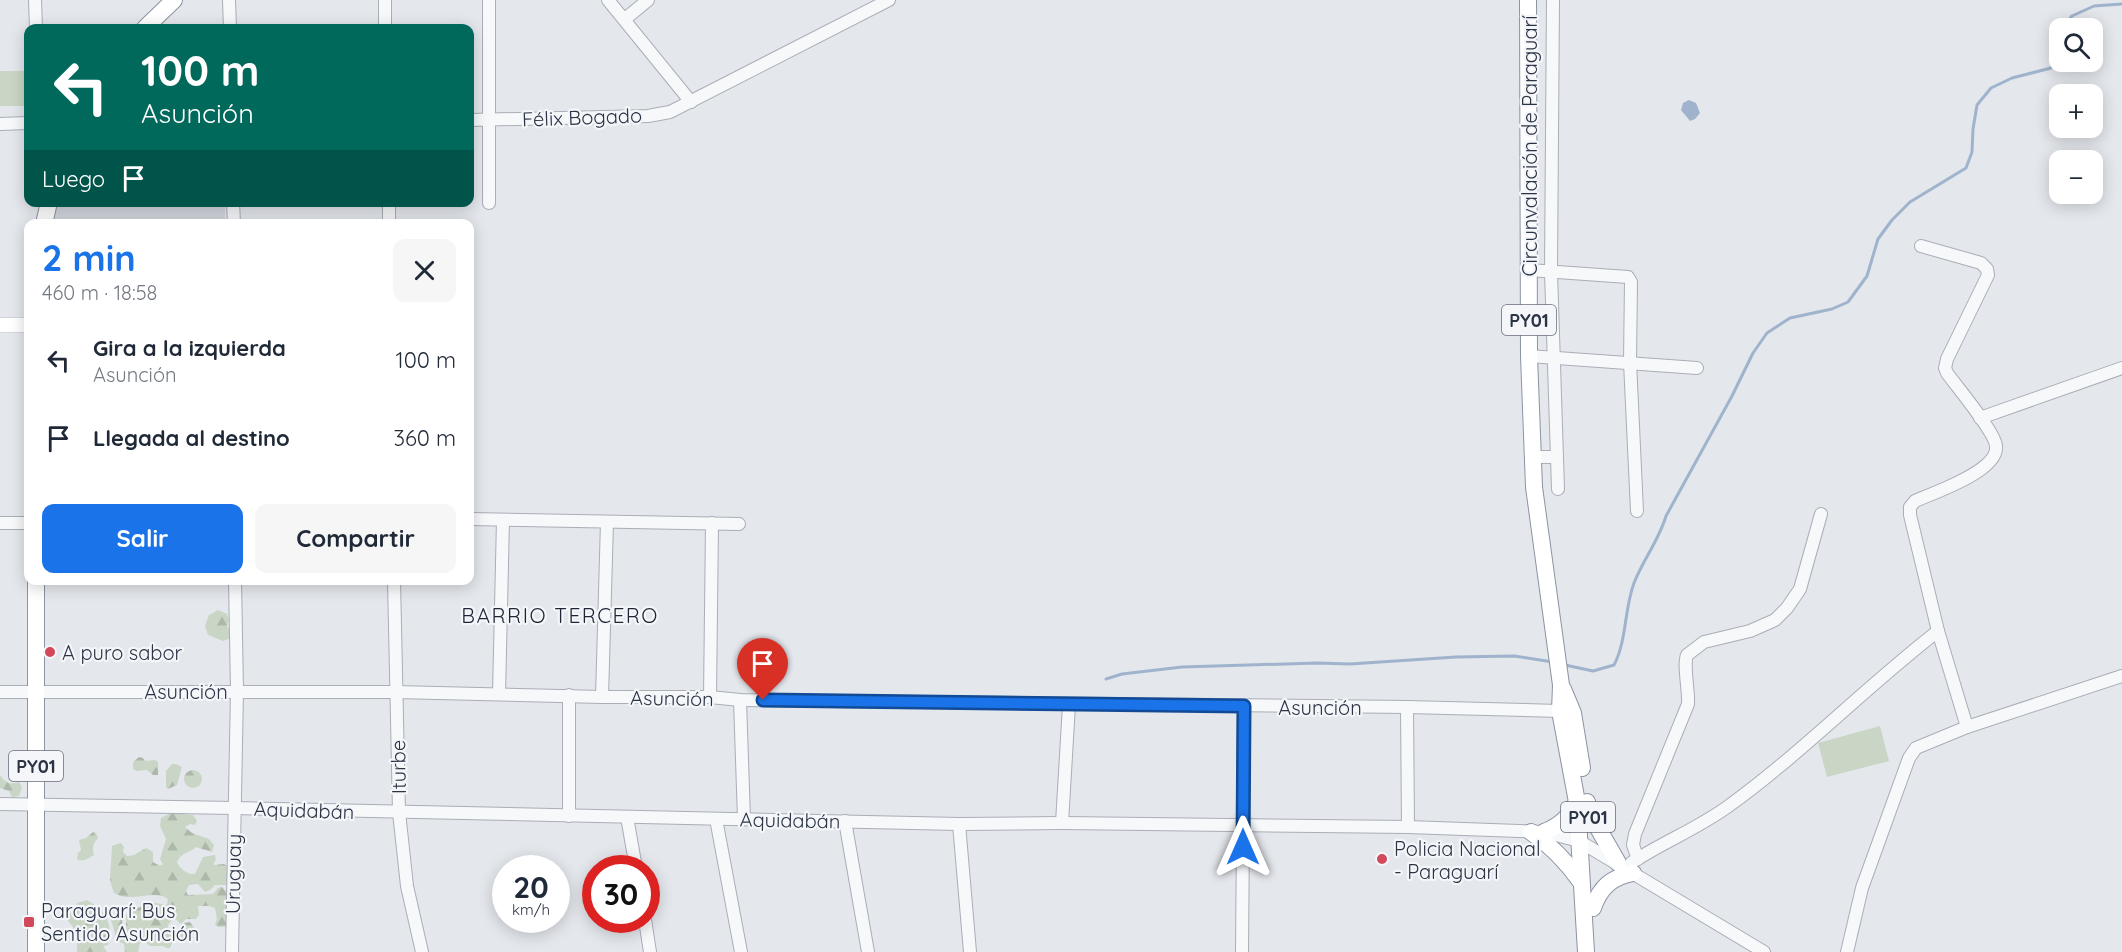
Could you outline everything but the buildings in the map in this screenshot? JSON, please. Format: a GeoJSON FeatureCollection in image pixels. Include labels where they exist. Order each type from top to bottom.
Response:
{"type":"FeatureCollection","features":[{"type":"Feature","properties":{"kind":"highway"},"geometry":{"type":"LineString","coordinates":[[150,24],[174,0]]}},
{"type":"Feature","properties":{"kind":"highway","name":"Circunvalación de Paraguarí"},"geometry":{"type":"LineString","coordinates":[[1528,0],[1529,356],[1534,488],[1561,685],[1560,711],[1582,802]]}},
{"type":"Feature","properties":{"kind":"highway","name":"PY01"},"geometry":{"type":"LineString","coordinates":[[36,585],[36,952]]}},
{"type":"Feature","properties":{"kind":"highway","name":"Circunvalación de Paraguarí"},"geometry":{"type":"LineString","coordinates":[[1561,685],[1573,713],[1596,952]]}},
{"type":"Feature","properties":{"kind":"highway"},"geometry":{"type":"LineString","coordinates":[[1582,882],[1538,832],[1556,827],[1582,802],[1629,865],[1622,875],[1612,880],[1597,897],[1593,908]]}},
{"type":"Feature","properties":{"kind":"highway","name":"Circunvalación de Paraguarí"},"geometry":{"type":"LineString","coordinates":[[1585,844],[1582,882],[1586,952]]}},
{"type":"Feature","properties":{"kind":"main road"},"geometry":{"type":"LineString","coordinates":[[0,325],[24,325]]}},
{"type":"Feature","properties":{"kind":"street"},"geometry":{"type":"LineString","coordinates":[[35,0],[36,24]]}},
{"type":"Feature","properties":{"kind":"street"},"geometry":{"type":"LineString","coordinates":[[229,0],[230,24]]}},
{"type":"Feature","properties":{"kind":"street"},"geometry":{"type":"LineString","coordinates":[[385,0],[385,24]]}},
{"type":"Feature","properties":{"kind":"street"},"geometry":{"type":"LineString","coordinates":[[489,0],[489,203]]}},
{"type":"Feature","properties":{"kind":"street"},"geometry":{"type":"LineString","coordinates":[[608,0],[691,102]]}},
{"type":"Feature","properties":{"kind":"street"},"geometry":{"type":"LineString","coordinates":[[625,19],[648,0]]}},
{"type":"Feature","properties":{"kind":"street","name":"Félix Bogado"},"geometry":{"type":"LineString","coordinates":[[474,120],[648,116],[670,112],[889,0]]}},
{"type":"Feature","properties":{"kind":"street"},"geometry":{"type":"LineString","coordinates":[[1553,0],[1551,272],[1558,489]]}},
{"type":"Feature","properties":{"kind":"street"},"geometry":{"type":"LineString","coordinates":[[0,124],[24,123]]}},
{"type":"Feature","properties":{"kind":"street"},"geometry":{"type":"LineString","coordinates":[[1921,246],[1981,263],[1987,269],[1988,275],[1947,359],[1945,368],[1947,374],[1980,418],[1996,446],[1995,453],[1986,466],[1971,476],[1915,501],[1910,507],[1938,631],[1967,727]]}},
{"type":"Feature","properties":{"kind":"street"},"geometry":{"type":"LineString","coordinates":[[1529,270],[1628,277],[1631,282],[1630,362],[1637,511]]}},
{"type":"Feature","properties":{"kind":"street"},"geometry":{"type":"LineString","coordinates":[[1529,356],[1697,368]]}},
{"type":"Feature","properties":{"kind":"street"},"geometry":{"type":"LineString","coordinates":[[1980,418],[2122,368]]}},
{"type":"Feature","properties":{"kind":"street"},"geometry":{"type":"LineString","coordinates":[[1533,458],[1557,456]]}},
{"type":"Feature","properties":{"kind":"street"},"geometry":{"type":"LineString","coordinates":[[1629,865],[1635,834],[1688,704],[1686,655],[1704,642],[1750,631],[1775,620],[1787,608],[1800,589],[1821,514]]}},
{"type":"Feature","properties":{"kind":"street"},"geometry":{"type":"LineString","coordinates":[[474,519],[739,524]]}},
{"type":"Feature","properties":{"kind":"street"},"geometry":{"type":"LineString","coordinates":[[499,693],[503,520]]}},
{"type":"Feature","properties":{"kind":"street"},"geometry":{"type":"LineString","coordinates":[[602,697],[607,522]]}},
{"type":"Feature","properties":{"kind":"street"},"geometry":{"type":"LineString","coordinates":[[0,523],[24,523]]}},
{"type":"Feature","properties":{"kind":"street"},"geometry":{"type":"LineString","coordinates":[[710,697],[712,523]]}},
{"type":"Feature","properties":{"kind":"street","name":"Uruguay"},"geometry":{"type":"LineString","coordinates":[[232,952],[237,691],[235,585]]}},
{"type":"Feature","properties":{"kind":"street","name":"Iturbe"},"geometry":{"type":"LineString","coordinates":[[394,585],[399,812],[407,885],[422,952]]}},
{"type":"Feature","properties":{"kind":"street"},"geometry":{"type":"LineString","coordinates":[[1629,865],[1730,806],[1810,742],[1938,631]]}},
{"type":"Feature","properties":{"kind":"street"},"geometry":{"type":"LineString","coordinates":[[1847,952],[1862,888],[1909,758],[1916,748],[1967,727],[2122,676]]}},
{"type":"Feature","properties":{"kind":"street","name":"Asunción"},"geometry":{"type":"LineString","coordinates":[[0,692],[499,693],[602,697],[710,697],[740,700],[1407,707],[1560,711]]}},
{"type":"Feature","properties":{"kind":"street"},"geometry":{"type":"LineString","coordinates":[[569,695],[569,816]]}},
{"type":"Feature","properties":{"kind":"street"},"geometry":{"type":"LineString","coordinates":[[740,700],[744,819]]}},
{"type":"Feature","properties":{"kind":"street"},"geometry":{"type":"LineString","coordinates":[[1062,823],[1070,705]]}},
{"type":"Feature","properties":{"kind":"street"},"geometry":{"type":"LineString","coordinates":[[1242,952],[1244,706]]}},
{"type":"Feature","properties":{"kind":"street"},"geometry":{"type":"LineString","coordinates":[[1407,707],[1408,827]]}},
{"type":"Feature","properties":{"kind":"street","name":"Aquidabán"},"geometry":{"type":"LineString","coordinates":[[0,804],[959,824],[1408,827],[1538,832],[1585,844],[1629,865],[1764,952]]}},
{"type":"Feature","properties":{"kind":"street"},"geometry":{"type":"LineString","coordinates":[[627,817],[634,855]]}},
{"type":"Feature","properties":{"kind":"street"},"geometry":{"type":"LineString","coordinates":[[716,819],[741,952]]}},
{"type":"Feature","properties":{"kind":"street"},"geometry":{"type":"LineString","coordinates":[[844,821],[868,952]]}},
{"type":"Feature","properties":{"kind":"street"},"geometry":{"type":"LineString","coordinates":[[959,824],[970,952]]}},
{"type":"Feature","properties":{"kind":"street"},"geometry":{"type":"LineString","coordinates":[[647,933],[650,952]]}},
{"type":"Feature","properties":{"kind":"shaded area"},"geometry":{"type":"Polygon","coordinates":[[[55,207],[225,207],[225,219],[51,219],[55,207]]]}},
{"type":"Feature","properties":{"kind":"green space"},"geometry":{"type":"Polygon","coordinates":[[[0,71],[24,71],[24,106],[0,106],[0,71]]]}},
{"type":"Feature","properties":{"kind":"green space"},"geometry":{"type":"Polygon","coordinates":[[[218,610],[227,614],[229,620],[227,626],[231,632],[231,638],[223,641],[208,635],[205,626],[209,615],[218,610]]]}},
{"type":"Feature","properties":{"kind":"green space"},"geometry":{"type":"Polygon","coordinates":[[[1880,726],[1889,761],[1827,777],[1818,743],[1880,726]]]}},
{"type":"Feature","properties":{"kind":"green space"},"geometry":{"type":"Polygon","coordinates":[[[139,757],[145,761],[158,762],[158,775],[153,775],[147,770],[133,769],[133,762],[139,757]]]}},
{"type":"Feature","properties":{"kind":"green space"},"geometry":{"type":"Polygon","coordinates":[[[172,764],[182,767],[177,785],[168,789],[166,771],[172,764]]]}},
{"type":"Feature","properties":{"kind":"green space"},"geometry":{"type":"Polygon","coordinates":[[[193,770],[199,773],[202,779],[199,785],[193,788],[187,785],[184,779],[187,773],[193,770]]]}},
{"type":"Feature","properties":{"kind":"green space"},"geometry":{"type":"Polygon","coordinates":[[[0,775],[8,783],[19,782],[22,787],[19,796],[12,797],[9,791],[0,788],[0,775]]]}},
{"type":"Feature","properties":{"kind":"green space"},"geometry":{"type":"Polygon","coordinates":[[[171,813],[193,815],[197,821],[195,825],[190,824],[185,827],[192,833],[209,839],[214,845],[212,852],[196,847],[183,854],[177,862],[182,869],[195,874],[203,857],[215,855],[214,865],[224,864],[230,868],[226,885],[215,885],[205,892],[198,884],[189,885],[186,891],[188,895],[213,894],[222,887],[229,894],[228,927],[218,927],[215,924],[217,919],[215,908],[198,906],[199,915],[196,919],[186,919],[181,924],[174,918],[168,925],[168,932],[175,934],[181,932],[184,923],[190,922],[195,929],[188,941],[182,942],[180,939],[173,941],[170,948],[166,948],[150,946],[144,941],[140,943],[138,952],[125,952],[124,944],[115,940],[111,920],[119,912],[123,915],[121,933],[126,935],[126,916],[130,910],[150,903],[167,905],[168,899],[156,895],[128,897],[114,893],[110,881],[112,846],[121,843],[124,847],[123,852],[127,856],[146,848],[153,852],[153,862],[160,866],[163,864],[160,859],[166,839],[160,826],[161,818],[171,813]]]}},
{"type":"Feature","properties":{"kind":"green space"},"geometry":{"type":"Polygon","coordinates":[[[93,832],[98,838],[93,846],[94,855],[83,860],[77,859],[81,850],[79,840],[93,832]]]}},
{"type":"Feature","properties":{"kind":"green space"},"geometry":{"type":"Polygon","coordinates":[[[87,900],[99,908],[108,920],[109,940],[108,945],[103,946],[107,952],[77,952],[77,939],[72,930],[73,927],[66,918],[67,913],[73,912],[77,903],[87,900]]]}},
{"type":"Feature","properties":{"kind":"water"},"geometry":{"type":"Polygon","coordinates":[[[1689,100],[1696,103],[1700,113],[1690,121],[1681,110],[1683,103],[1689,100]]]}},
{"type":"Feature","properties":{"kind":"waterway"},"geometry":{"type":"LineString","coordinates":[[2070,18],[2094,6],[2122,4]]}},
{"type":"Feature","properties":{"kind":"waterway"},"geometry":{"type":"LineString","coordinates":[[1565,665],[1593,671],[1614,665],[1621,645],[1634,583],[1666,516],[1753,353],[1767,333],[1790,318],[1832,309],[1848,302],[1867,276],[1878,239],[1892,220],[1910,202],[1966,168],[1972,152],[1977,105],[1991,88],[2012,78],[2049,69]]}},
{"type":"Feature","properties":{"kind":"waterway"},"geometry":{"type":"LineString","coordinates":[[1106,679],[1122,674],[1182,667],[1350,664],[1456,657],[1514,656],[1553,662]]}},
{"type":"Feature","properties":{"kind":"place","name":"A puro sabor"},"geometry":{"type":"Point","coordinates":[50,652]}},
{"type":"Feature","properties":{"kind":"place","name":"Policia Nacional - Paraguarí"},"geometry":{"type":"Point","coordinates":[1382,859]}},
{"type":"Feature","properties":{"kind":"place","name":"Paraguarí: Bus Sentido Asunción"},"geometry":{"type":"Point","coordinates":[29,922]}},
{"type":"Feature","properties":{"kind":"district","name":"BARRIO TERCERO"},"geometry":{"type":"Point","coordinates":[560,615]}},
{"type":"Feature","properties":{"kind":"route"},"geometry":{"type":"LineString","coordinates":[[763,700],[1244,706],[1243,847]]}}]}
